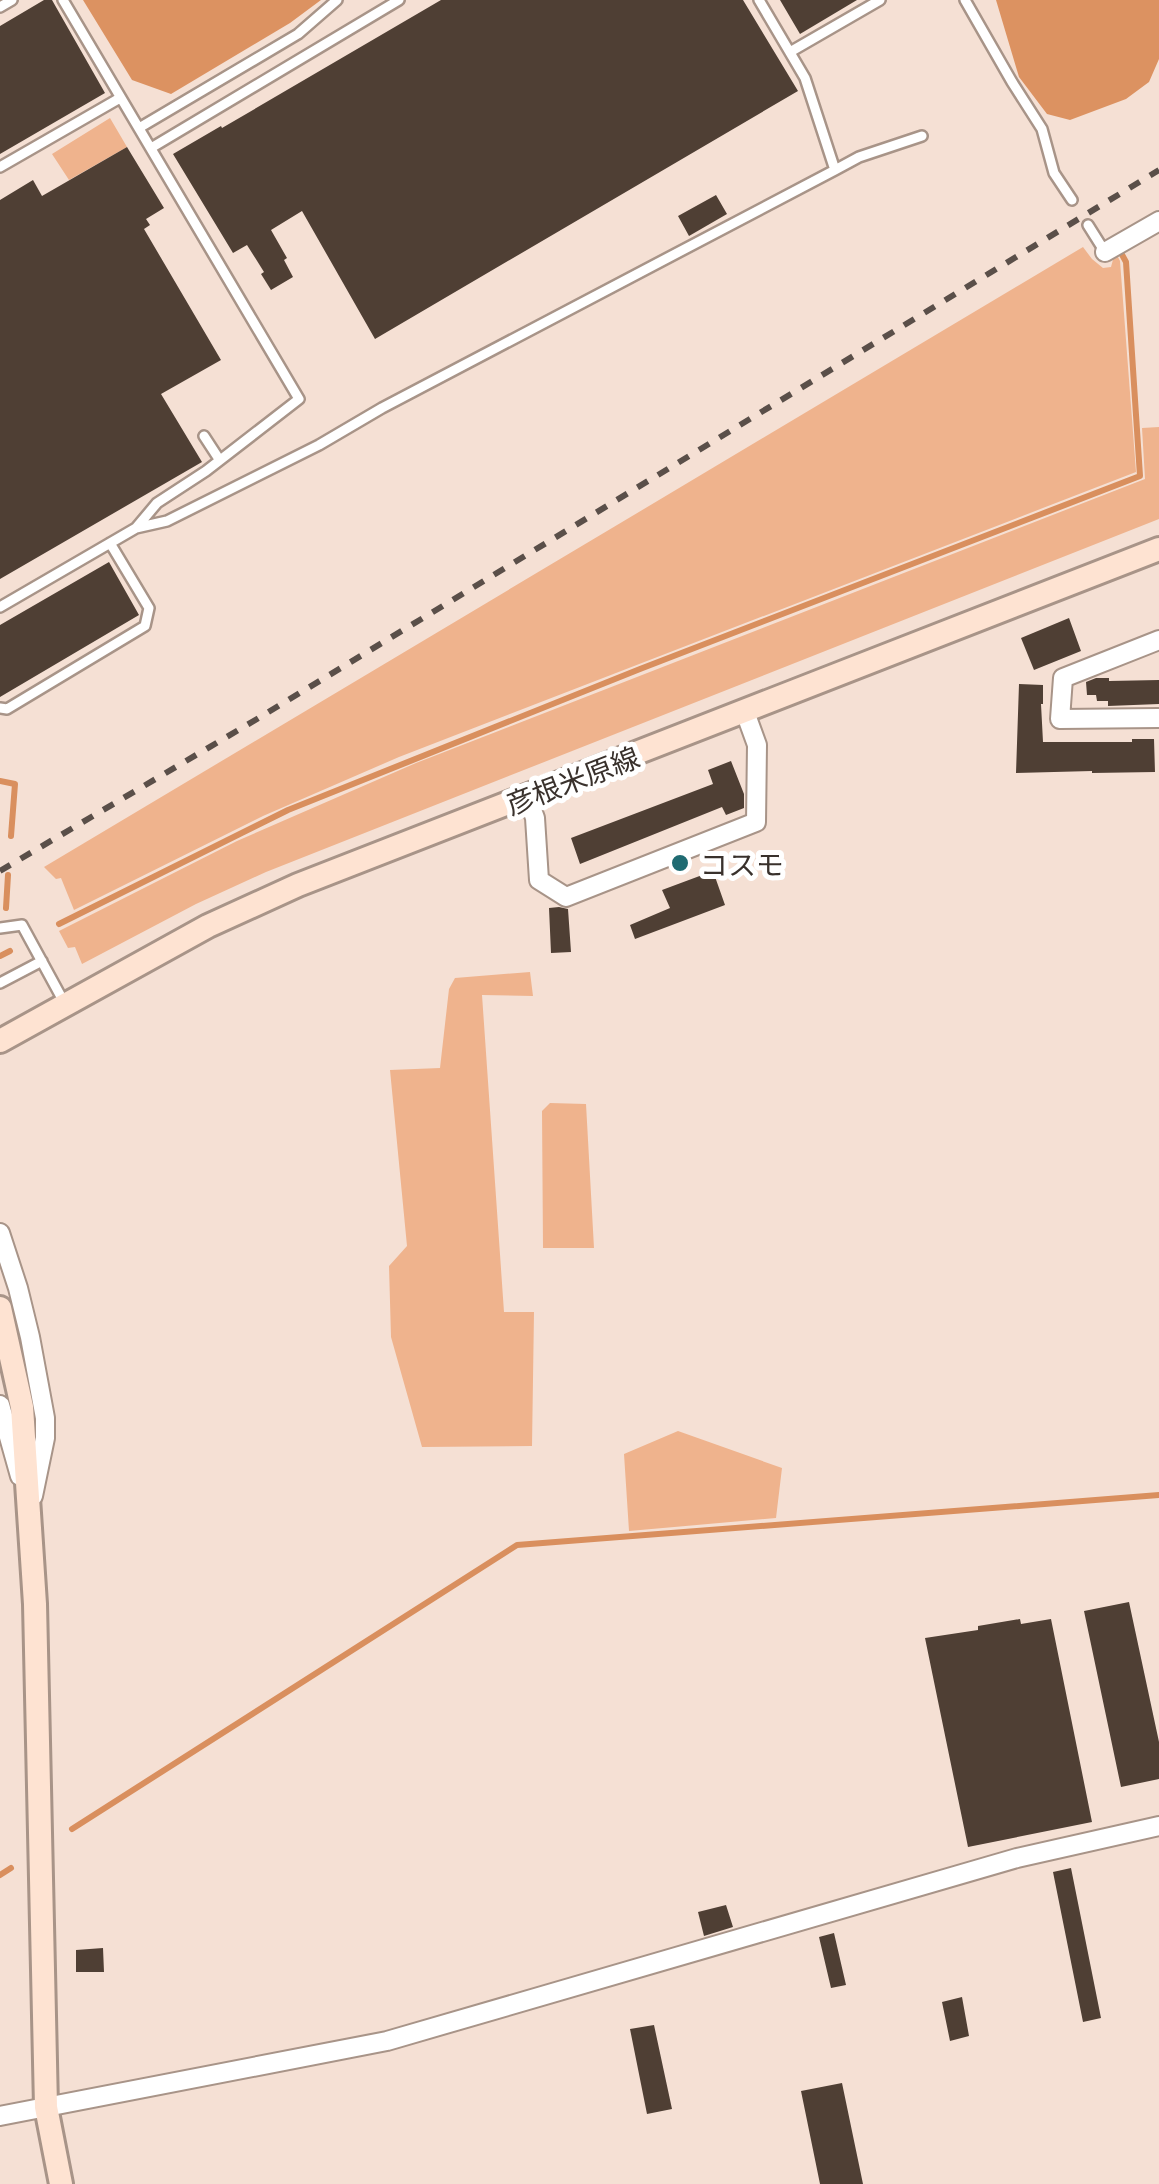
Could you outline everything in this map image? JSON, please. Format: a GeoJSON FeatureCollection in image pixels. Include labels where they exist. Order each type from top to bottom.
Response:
{"type":"FeatureCollection","features":[{"type":"Feature","properties":{"kind":"main road","name":"彦根米原線"},"geometry":{"type":"LineString","coordinates":[[0,1041],[208,926],[298,885],[1159,548]]}},
{"type":"Feature","properties":{"kind":"main road"},"geometry":{"type":"LineString","coordinates":[[0,1308],[22,1406],[30,1510],[36,1604],[46,2107],[61,2184]]}},
{"type":"Feature","properties":{"kind":"street"},"geometry":{"type":"LineString","coordinates":[[1106,252],[1159,221]]}},
{"type":"Feature","properties":{"kind":"street"},"geometry":{"type":"LineString","coordinates":[[1159,640],[1063,678],[1060,719],[1159,718]]}},
{"type":"Feature","properties":{"kind":"street"},"geometry":{"type":"LineString","coordinates":[[527,796],[535,818],[538,880],[566,897],[756,822],[757,745],[745,712]]}},
{"type":"Feature","properties":{"kind":"street"},"geometry":{"type":"LineString","coordinates":[[0,1233],[26,1320],[46,1418],[30,1510]]}},
{"type":"Feature","properties":{"kind":"street"},"geometry":{"type":"LineString","coordinates":[[0,1405],[30,1510]]}},
{"type":"Feature","properties":{"kind":"street"},"geometry":{"type":"LineString","coordinates":[[0,2116],[387,2041],[1017,1858],[1159,1826]]}},
{"type":"Feature","properties":{"kind":"lane"},"geometry":{"type":"LineString","coordinates":[[0,7],[12,0]]}},
{"type":"Feature","properties":{"kind":"lane"},"geometry":{"type":"LineString","coordinates":[[63,0],[298,399],[206,471],[157,502],[136,528]]}},
{"type":"Feature","properties":{"kind":"lane"},"geometry":{"type":"LineString","coordinates":[[138,128],[298,34],[337,0]]}},
{"type":"Feature","properties":{"kind":"lane"},"geometry":{"type":"LineString","coordinates":[[151,148],[399,0]]}},
{"type":"Feature","properties":{"kind":"lane"},"geometry":{"type":"LineString","coordinates":[[759,0],[806,78],[835,170]]}},
{"type":"Feature","properties":{"kind":"lane"},"geometry":{"type":"LineString","coordinates":[[790,52],[880,0]]}},
{"type":"Feature","properties":{"kind":"lane"},"geometry":{"type":"LineString","coordinates":[[965,0],[1042,129],[1054,173],[1072,200]]}},
{"type":"Feature","properties":{"kind":"lane"},"geometry":{"type":"LineString","coordinates":[[0,167],[120,98]]}},
{"type":"Feature","properties":{"kind":"lane"},"geometry":{"type":"LineString","coordinates":[[0,607],[136,528],[167,521],[319,445],[859,157],[922,136]]}},
{"type":"Feature","properties":{"kind":"lane"},"geometry":{"type":"LineString","coordinates":[[1088,225],[1106,252]]}},
{"type":"Feature","properties":{"kind":"lane"},"geometry":{"type":"LineString","coordinates":[[204,436],[219,459]]}},
{"type":"Feature","properties":{"kind":"lane"},"geometry":{"type":"LineString","coordinates":[[0,708],[7,709],[145,626],[149,608],[110,543]]}},
{"type":"Feature","properties":{"kind":"lane"},"geometry":{"type":"LineString","coordinates":[[0,928],[22,925],[65,1005]]}},
{"type":"Feature","properties":{"kind":"lane"},"geometry":{"type":"LineString","coordinates":[[0,983],[42,961]]}},
{"type":"Feature","properties":{"kind":"shaded area"},"geometry":{"type":"Polygon","coordinates":[[[83,0],[321,0],[290,23],[171,94],[132,80],[83,0]]]}},
{"type":"Feature","properties":{"kind":"shaded area"},"geometry":{"type":"Polygon","coordinates":[[[996,0],[1159,0],[1159,59],[1149,82],[1126,99],[1070,120],[1047,114],[1019,77],[996,0]]]}},
{"type":"Feature","properties":{"kind":"shaded area"},"geometry":{"type":"Polygon","coordinates":[[[110,118],[127,147],[69,180],[52,154],[110,118]]]}},
{"type":"Feature","properties":{"kind":"shaded area"},"geometry":{"type":"Polygon","coordinates":[[[1083,247],[1103,268],[1111,267],[1114,256],[1120,261],[1136,472],[399,757],[263,816],[74,910],[61,878],[56,879],[44,867],[1083,247]]]}},
{"type":"Feature","properties":{"kind":"shaded area"},"geometry":{"type":"Polygon","coordinates":[[[1159,427],[1159,519],[266,872],[82,964],[75,947],[68,948],[59,931],[237,841],[416,763],[1145,479],[1142,428],[1159,427]]]}},
{"type":"Feature","properties":{"kind":"shaded area"},"geometry":{"type":"Polygon","coordinates":[[[530,972],[533,996],[482,995],[504,1312],[534,1312],[532,1446],[422,1447],[391,1337],[389,1266],[407,1246],[390,1070],[440,1068],[449,989],[455,978],[530,972]]]}},
{"type":"Feature","properties":{"kind":"shaded area"},"geometry":{"type":"Polygon","coordinates":[[[550,1103],[586,1104],[594,1248],[543,1248],[542,1111],[550,1103]]]}},
{"type":"Feature","properties":{"kind":"shaded area"},"geometry":{"type":"Polygon","coordinates":[[[678,1431],[782,1468],[776,1518],[629,1531],[624,1454],[678,1431]]]}},
{"type":"Feature","properties":{"kind":"building"},"geometry":{"type":"Polygon","coordinates":[[[44,0],[52,0],[105,93],[0,154],[0,26],[44,0]]]}},
{"type":"Feature","properties":{"kind":"building"},"geometry":{"type":"Polygon","coordinates":[[[441,0],[743,0],[798,91],[375,339],[302,211],[271,230],[293,277],[271,290],[247,245],[233,253],[173,154],[441,0]]]}},
{"type":"Feature","properties":{"kind":"building"},"geometry":{"type":"Polygon","coordinates":[[[780,0],[857,0],[800,34],[780,0]]]}},
{"type":"Feature","properties":{"kind":"building"},"geometry":{"type":"Polygon","coordinates":[[[127,147],[164,208],[146,219],[150,225],[144,229],[221,360],[161,394],[202,462],[0,579],[0,200],[33,180],[42,196],[127,147]]]}},
{"type":"Feature","properties":{"kind":"building"},"geometry":{"type":"Polygon","coordinates":[[[716,195],[727,214],[689,236],[678,216],[716,195]]]}},
{"type":"Feature","properties":{"kind":"building"},"geometry":{"type":"Polygon","coordinates":[[[109,562],[139,615],[0,697],[0,625],[109,562]]]}},
{"type":"Feature","properties":{"kind":"building"},"geometry":{"type":"Polygon","coordinates":[[[1069,618],[1081,651],[1034,670],[1021,638],[1069,618]]]}},
{"type":"Feature","properties":{"kind":"building"},"geometry":{"type":"Polygon","coordinates":[[[1096,678],[1159,680],[1159,704],[1108,706],[1108,701],[1097,701],[1096,695],[1087,695],[1086,682],[1096,678]]]}},
{"type":"Feature","properties":{"kind":"building"},"geometry":{"type":"Polygon","coordinates":[[[1019,684],[1043,685],[1043,742],[1154,739],[1155,772],[1016,773],[1019,684]]]}},
{"type":"Feature","properties":{"kind":"building"},"geometry":{"type":"Polygon","coordinates":[[[731,761],[744,794],[744,808],[726,815],[722,807],[580,864],[571,838],[713,784],[708,770],[731,761]]]}},
{"type":"Feature","properties":{"kind":"building"},"geometry":{"type":"Polygon","coordinates":[[[713,871],[725,905],[635,939],[630,925],[670,908],[662,890],[713,871]]]}},
{"type":"Feature","properties":{"kind":"building"},"geometry":{"type":"Polygon","coordinates":[[[549,908],[568,909],[571,952],[551,953],[549,908]]]}},
{"type":"Feature","properties":{"kind":"building"},"geometry":{"type":"Polygon","coordinates":[[[1129,1602],[1159,1742],[1159,1779],[1121,1787],[1084,1611],[1129,1602]]]}},
{"type":"Feature","properties":{"kind":"building"},"geometry":{"type":"Polygon","coordinates":[[[1020,1619],[1021,1624],[1051,1619],[1092,1822],[968,1847],[925,1638],[1020,1619]]]}},
{"type":"Feature","properties":{"kind":"building"},"geometry":{"type":"Polygon","coordinates":[[[1071,1868],[1101,2018],[1083,2022],[1053,1872],[1071,1868]]]}},
{"type":"Feature","properties":{"kind":"building"},"geometry":{"type":"Polygon","coordinates":[[[726,1905],[733,1927],[704,1936],[698,1912],[726,1905]]]}},
{"type":"Feature","properties":{"kind":"building"},"geometry":{"type":"Polygon","coordinates":[[[834,1933],[846,1985],[831,1988],[819,1937],[834,1933]]]}},
{"type":"Feature","properties":{"kind":"building"},"geometry":{"type":"Polygon","coordinates":[[[103,1948],[104,1972],[76,1972],[76,1950],[103,1948]]]}},
{"type":"Feature","properties":{"kind":"building"},"geometry":{"type":"Polygon","coordinates":[[[962,1997],[969,2036],[950,2041],[942,2002],[962,1997]]]}},
{"type":"Feature","properties":{"kind":"building"},"geometry":{"type":"Polygon","coordinates":[[[654,2025],[672,2109],[647,2114],[630,2029],[654,2025]]]}},
{"type":"Feature","properties":{"kind":"building"},"geometry":{"type":"Polygon","coordinates":[[[842,2083],[863,2184],[820,2184],[801,2091],[842,2083]]]}},
{"type":"Feature","properties":{"kind":"waterway"},"geometry":{"type":"LineString","coordinates":[[59,924],[288,810],[1140,476],[1126,262],[1120,251]]}},
{"type":"Feature","properties":{"kind":"waterway"},"geometry":{"type":"LineString","coordinates":[[0,781],[15,784],[11,836]]}},
{"type":"Feature","properties":{"kind":"waterway"},"geometry":{"type":"LineString","coordinates":[[6,908],[8,875]]}},
{"type":"Feature","properties":{"kind":"waterway"},"geometry":{"type":"LineString","coordinates":[[0,956],[10,951]]}},
{"type":"Feature","properties":{"kind":"waterway"},"geometry":{"type":"LineString","coordinates":[[72,1829],[517,1545],[1159,1495]]}},
{"type":"Feature","properties":{"kind":"waterway"},"geometry":{"type":"LineString","coordinates":[[0,1875],[11,1868]]}},
{"type":"Feature","properties":{"kind":"railway"},"geometry":{"type":"LineString","coordinates":[[0,871],[1159,170]]}},
{"type":"Feature","properties":{"kind":"place","name":"コスモ"},"geometry":{"type":"Point","coordinates":[680,863]}}]}
